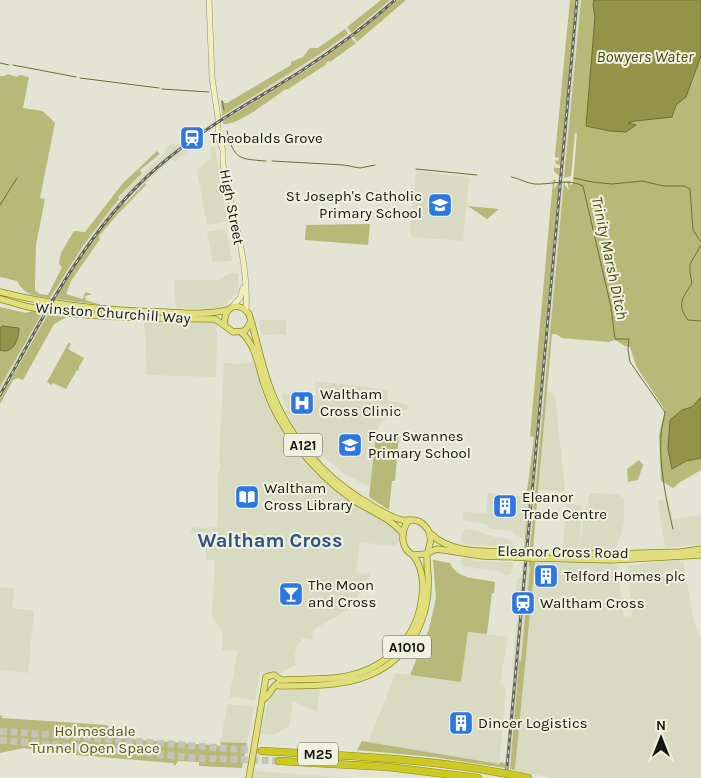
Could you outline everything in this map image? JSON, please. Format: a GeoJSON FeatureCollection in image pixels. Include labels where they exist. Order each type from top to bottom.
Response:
{"type":"FeatureCollection","features":[{"type":"Feature","properties":{"kind":"highway","name":"M25"},"geometry":{"type":"LineString","coordinates":[[262,751],[404,759],[456,765],[528,778]]}},
{"type":"Feature","properties":{"kind":"highway","name":"M25"},"geometry":{"type":"LineString","coordinates":[[279,761],[388,767],[478,778]]}},
{"type":"Feature","properties":{"kind":"main road","name":"High Street"},"geometry":{"type":"LineString","coordinates":[[209,0],[211,66],[218,118],[218,137],[223,150],[223,166],[237,230],[246,286],[246,310]]}},
{"type":"Feature","properties":{"kind":"main road"},"geometry":{"type":"LineString","coordinates":[[229,309],[241,308],[246,310],[250,316],[250,323],[247,329],[241,332],[233,332],[225,326],[224,317],[229,309],[240,298],[246,286]]}},
{"type":"Feature","properties":{"kind":"main road","name":"Winston Churchill Way"},"geometry":{"type":"LineString","coordinates":[[0,292],[34,301],[130,312],[210,313],[229,309]]}},
{"type":"Feature","properties":{"kind":"main road","name":"Winston Churchill Way"},"geometry":{"type":"LineString","coordinates":[[0,299],[33,308],[75,313],[130,317],[215,319],[225,326]]}},
{"type":"Feature","properties":{"kind":"main road","name":"A121"},"geometry":{"type":"LineString","coordinates":[[250,323],[275,401],[295,435],[314,459],[333,478],[361,499],[395,517],[410,520]]}},
{"type":"Feature","properties":{"kind":"main road","name":"A121"},"geometry":{"type":"LineString","coordinates":[[241,332],[252,346],[265,388],[275,411],[298,447],[330,483],[355,501],[395,524],[403,534]]}},
{"type":"Feature","properties":{"kind":"main road"},"geometry":{"type":"LineString","coordinates":[[410,520],[420,522],[429,532],[431,544],[428,552],[421,555],[413,555],[405,547],[403,534],[406,524],[410,520]]}},
{"type":"Feature","properties":{"kind":"main road","name":"Eleanor Cross Road"},"geometry":{"type":"LineString","coordinates":[[429,532],[445,545],[514,555]]}},
{"type":"Feature","properties":{"kind":"main road","name":"Eleanor Cross Road"},"geometry":{"type":"LineString","coordinates":[[428,552],[439,549],[482,556],[680,552],[701,549]]}},
{"type":"Feature","properties":{"kind":"main road","name":"A1010"},"geometry":{"type":"LineString","coordinates":[[274,686],[351,681],[366,676],[391,662],[411,643],[422,624],[428,590],[428,552]]}},
{"type":"Feature","properties":{"kind":"main road","name":"A1010"},"geometry":{"type":"LineString","coordinates":[[276,677],[281,680],[343,677],[367,670],[388,658],[407,639],[421,605],[421,573],[418,561],[413,555]]}},
{"type":"Feature","properties":{"kind":"main road","name":"Eleanor Cross Road"},"geometry":{"type":"LineString","coordinates":[[531,555],[613,560],[701,555]]}},
{"type":"Feature","properties":{"kind":"main road"},"geometry":{"type":"LineString","coordinates":[[249,776],[264,699],[265,679],[269,675],[274,675],[277,681],[264,699]]}},
{"type":"Feature","properties":{"kind":"main road"},"geometry":{"type":"LineString","coordinates":[[265,683],[269,686],[274,686]]}},
{"type":"Feature","properties":{"kind":"shaded area"},"geometry":{"type":"Polygon","coordinates":[[[390,0],[398,0],[354,36],[351,32],[390,0]]]}},
{"type":"Feature","properties":{"kind":"shaded area"},"geometry":{"type":"Polygon","coordinates":[[[576,0],[581,0],[564,178],[560,177],[576,0]]]}},
{"type":"Feature","properties":{"kind":"shaded area"},"geometry":{"type":"Polygon","coordinates":[[[348,34],[351,38],[333,52],[204,133],[205,135],[186,149],[188,151],[174,162],[172,159],[124,204],[118,207],[68,277],[0,398],[0,387],[51,297],[84,244],[126,188],[166,152],[164,150],[173,143],[175,146],[200,128],[202,129],[348,34]]]}},
{"type":"Feature","properties":{"kind":"shaded area"},"geometry":{"type":"Polygon","coordinates":[[[211,147],[215,147],[227,221],[207,225],[197,170],[211,159],[211,147]]]}},
{"type":"Feature","properties":{"kind":"shaded area","name":"St Joseph's Catholic Primary School"},"geometry":{"type":"Polygon","coordinates":[[[416,170],[469,177],[463,241],[413,237],[410,234],[416,170]]]}},
{"type":"Feature","properties":{"kind":"shaded area"},"geometry":{"type":"Polygon","coordinates":[[[559,183],[564,184],[530,549],[529,595],[527,595],[521,661],[519,662],[509,778],[504,778],[519,595],[515,594],[517,578],[521,577],[524,564],[559,183]]]}},
{"type":"Feature","properties":{"kind":"shaded area"},"geometry":{"type":"Polygon","coordinates":[[[226,230],[232,261],[213,262],[207,232],[226,230]]]}},
{"type":"Feature","properties":{"kind":"shaded area"},"geometry":{"type":"Polygon","coordinates":[[[227,274],[238,274],[238,291],[225,305],[212,309],[176,308],[174,280],[219,280],[227,274]]]}},
{"type":"Feature","properties":{"kind":"shaded area"},"geometry":{"type":"Polygon","coordinates":[[[259,320],[287,320],[286,334],[261,335],[259,320]]]}},
{"type":"Feature","properties":{"kind":"shaded area"},"geometry":{"type":"Polygon","coordinates":[[[144,322],[217,323],[216,377],[147,375],[144,322]]]}},
{"type":"Feature","properties":{"kind":"shaded area"},"geometry":{"type":"Polygon","coordinates":[[[254,362],[266,402],[286,437],[314,472],[341,496],[396,529],[399,534],[399,541],[391,546],[360,542],[356,572],[370,575],[352,607],[313,630],[312,640],[301,638],[302,642],[297,644],[295,655],[297,664],[279,674],[260,672],[255,700],[229,697],[238,651],[222,650],[223,634],[212,615],[215,560],[206,560],[205,535],[190,533],[193,526],[217,527],[224,363],[254,362]]]}},
{"type":"Feature","properties":{"kind":"shaded area","name":"Four Swannes Primary School"},"geometry":{"type":"Polygon","coordinates":[[[315,381],[388,391],[387,400],[408,405],[407,410],[391,410],[378,428],[370,487],[345,474],[323,456],[320,461],[295,428],[285,411],[288,409],[282,394],[309,395],[312,397],[316,395],[315,381]]]}},
{"type":"Feature","properties":{"kind":"shaded area"},"geometry":{"type":"Polygon","coordinates":[[[547,391],[555,394],[565,489],[561,492],[538,490],[547,391]]]}},
{"type":"Feature","properties":{"kind":"shaded area"},"geometry":{"type":"Polygon","coordinates":[[[488,493],[528,497],[525,538],[518,537],[511,531],[491,529],[486,524],[464,520],[463,512],[486,513],[488,493]]]}},
{"type":"Feature","properties":{"kind":"shaded area"},"geometry":{"type":"Polygon","coordinates":[[[590,493],[617,494],[624,498],[624,523],[616,549],[585,550],[563,547],[566,504],[582,505],[579,546],[590,493]]]}},
{"type":"Feature","properties":{"kind":"shaded area"},"geometry":{"type":"Polygon","coordinates":[[[668,499],[673,519],[701,515],[701,544],[665,548],[658,501],[668,499]]]}},
{"type":"Feature","properties":{"kind":"shaded area"},"geometry":{"type":"Polygon","coordinates":[[[466,529],[494,537],[506,538],[512,542],[514,548],[463,544],[461,536],[466,529]]]}},
{"type":"Feature","properties":{"kind":"shaded area"},"geometry":{"type":"Polygon","coordinates":[[[465,557],[477,561],[513,562],[513,569],[510,574],[505,575],[498,571],[464,567],[460,562],[465,557]]]}},
{"type":"Feature","properties":{"kind":"shaded area"},"geometry":{"type":"Polygon","coordinates":[[[678,560],[683,562],[684,565],[693,620],[701,640],[701,778],[551,778],[515,770],[535,562],[612,563],[617,566],[624,617],[632,616],[628,566],[678,560]]]}},
{"type":"Feature","properties":{"kind":"shaded area"},"geometry":{"type":"Polygon","coordinates":[[[0,587],[14,589],[12,608],[34,611],[28,673],[0,670],[0,587]]]}},
{"type":"Feature","properties":{"kind":"shaded area"},"geometry":{"type":"Polygon","coordinates":[[[468,632],[508,637],[500,683],[504,684],[506,693],[499,765],[368,742],[396,673],[461,682],[468,632]]]}},
{"type":"Feature","properties":{"kind":"shaded area"},"geometry":{"type":"Polygon","coordinates":[[[318,688],[320,691],[317,712],[293,701],[289,726],[274,735],[261,734],[267,706],[276,691],[318,688]]]}},
{"type":"Feature","properties":{"kind":"shaded area"},"geometry":{"type":"Polygon","coordinates":[[[228,704],[254,707],[247,743],[220,742],[228,704]]]}},
{"type":"Feature","properties":{"kind":"shaded area"},"geometry":{"type":"Polygon","coordinates":[[[255,771],[312,775],[351,778],[254,778],[255,771]]]}},
{"type":"Feature","properties":{"kind":"green space"},"geometry":{"type":"Polygon","coordinates":[[[381,0],[390,0],[351,33],[347,27],[381,0]]]}},
{"type":"Feature","properties":{"kind":"green space"},"geometry":{"type":"Polygon","coordinates":[[[398,0],[406,0],[357,42],[353,36],[398,0]]]}},
{"type":"Feature","properties":{"kind":"green space"},"geometry":{"type":"Polygon","coordinates":[[[570,0],[576,0],[560,177],[554,171],[554,166],[555,168],[560,168],[560,165],[556,164],[555,160],[558,161],[559,158],[555,157],[555,155],[570,0]]]}},
{"type":"Feature","properties":{"kind":"green space"},"geometry":{"type":"Polygon","coordinates":[[[581,0],[701,0],[701,470],[673,488],[661,481],[659,435],[665,410],[636,366],[630,347],[615,340],[609,342],[562,338],[552,334],[533,549],[530,549],[564,181],[569,190],[567,181],[570,181],[570,185],[573,184],[577,133],[575,133],[571,176],[564,178],[581,0]]]}},
{"type":"Feature","properties":{"kind":"green space"},"geometry":{"type":"Polygon","coordinates":[[[345,29],[348,34],[222,116],[221,101],[223,100],[224,103],[227,103],[291,65],[291,62],[303,57],[310,48],[318,48],[345,29]]]}},
{"type":"Feature","properties":{"kind":"green space"},"geometry":{"type":"Polygon","coordinates":[[[351,38],[356,43],[330,62],[237,121],[223,124],[223,121],[311,67],[351,38]]]}},
{"type":"Feature","properties":{"kind":"green space"},"geometry":{"type":"Polygon","coordinates":[[[8,74],[17,77],[19,75],[29,77],[23,108],[43,111],[55,123],[40,198],[45,199],[36,245],[35,290],[39,294],[48,295],[62,267],[59,264],[61,253],[74,231],[85,232],[123,183],[157,151],[160,154],[140,170],[142,173],[118,197],[119,199],[84,244],[50,298],[30,294],[17,281],[0,277],[0,76],[8,74]]]}},
{"type":"Feature","properties":{"kind":"green space"},"geometry":{"type":"Polygon","coordinates":[[[553,180],[556,180],[553,189],[559,181],[524,549],[529,492],[527,491],[534,437],[530,436],[553,180]]]}},
{"type":"Feature","properties":{"kind":"green space"},"geometry":{"type":"Polygon","coordinates":[[[145,183],[146,185],[99,236],[100,239],[71,281],[66,294],[83,299],[85,292],[92,294],[85,296],[86,300],[101,305],[56,299],[77,262],[104,224],[145,183]]]}},
{"type":"Feature","properties":{"kind":"green space"},"geometry":{"type":"Polygon","coordinates":[[[468,206],[499,209],[487,219],[468,206]]]}},
{"type":"Feature","properties":{"kind":"green space"},"geometry":{"type":"Polygon","coordinates":[[[370,224],[368,245],[305,240],[306,225],[370,224]]]}},
{"type":"Feature","properties":{"kind":"green space"},"geometry":{"type":"Polygon","coordinates":[[[0,307],[26,313],[32,311],[42,313],[0,387],[0,350],[4,351],[13,347],[2,326],[0,328],[0,307]]]}},
{"type":"Feature","properties":{"kind":"green space"},"geometry":{"type":"Polygon","coordinates":[[[48,314],[67,317],[54,324],[23,380],[18,378],[13,380],[0,404],[0,398],[48,314]]]}},
{"type":"Feature","properties":{"kind":"green space"},"geometry":{"type":"Polygon","coordinates":[[[69,342],[71,344],[68,349],[84,358],[79,371],[77,370],[66,389],[47,382],[69,342]]]}},
{"type":"Feature","properties":{"kind":"green space"},"geometry":{"type":"Polygon","coordinates":[[[376,434],[399,435],[395,481],[392,481],[389,510],[369,497],[376,434]]]}},
{"type":"Feature","properties":{"kind":"green space"},"geometry":{"type":"Polygon","coordinates":[[[639,460],[643,465],[638,480],[628,482],[627,469],[639,460]]]}},
{"type":"Feature","properties":{"kind":"green space"},"geometry":{"type":"Polygon","coordinates":[[[434,560],[450,563],[453,569],[463,575],[495,582],[487,634],[468,632],[461,682],[410,675],[429,629],[436,598],[434,560]]]}},
{"type":"Feature","properties":{"kind":"green space"},"geometry":{"type":"Polygon","coordinates":[[[529,561],[535,562],[515,770],[510,769],[519,661],[521,661],[527,595],[529,595],[529,561]]]}},
{"type":"Feature","properties":{"kind":"green space","name":"Holmesdale Tunnel Open Space"},"geometry":{"type":"Polygon","coordinates":[[[2,715],[2,718],[107,725],[115,738],[222,746],[220,742],[247,743],[242,768],[199,766],[199,762],[178,761],[175,766],[173,763],[64,754],[24,748],[0,753],[0,716],[2,715]]]}},
{"type":"Feature","properties":{"kind":"green space"},"geometry":{"type":"Polygon","coordinates":[[[362,741],[499,764],[500,762],[505,763],[505,768],[433,757],[357,750],[362,741]]]}},
{"type":"Feature","properties":{"kind":"water","name":"Bowyers Water"},"geometry":{"type":"Polygon","coordinates":[[[594,0],[701,0],[701,56],[686,97],[676,105],[672,117],[628,123],[636,125],[626,132],[586,126],[595,17],[594,0]]]}},
{"type":"Feature","properties":{"kind":"water"},"geometry":{"type":"Polygon","coordinates":[[[2,326],[19,328],[18,337],[14,345],[5,351],[0,350],[0,328],[2,326]]]}},
{"type":"Feature","properties":{"kind":"water"},"geometry":{"type":"Polygon","coordinates":[[[701,397],[701,458],[686,461],[672,469],[668,449],[670,420],[682,410],[692,407],[701,397]]]}},
{"type":"Feature","properties":{"kind":"waterway"},"geometry":{"type":"LineString","coordinates":[[0,63],[9,65]]}},
{"type":"Feature","properties":{"kind":"waterway"},"geometry":{"type":"LineString","coordinates":[[13,65],[76,77]]}},
{"type":"Feature","properties":{"kind":"waterway"},"geometry":{"type":"LineString","coordinates":[[80,78],[159,88]]}},
{"type":"Feature","properties":{"kind":"waterway"},"geometry":{"type":"LineString","coordinates":[[162,89],[209,92]]}},
{"type":"Feature","properties":{"kind":"waterway"},"geometry":{"type":"LineString","coordinates":[[222,101],[224,110]]}},
{"type":"Feature","properties":{"kind":"waterway"},"geometry":{"type":"LineString","coordinates":[[227,131],[232,147],[239,156],[266,161]]}},
{"type":"Feature","properties":{"kind":"waterway"},"geometry":{"type":"LineString","coordinates":[[272,161],[344,165],[360,168],[375,165]]}},
{"type":"Feature","properties":{"kind":"waterway"},"geometry":{"type":"LineString","coordinates":[[416,169],[477,175]]}},
{"type":"Feature","properties":{"kind":"waterway","name":"Trinity Marsh Ditch"},"geometry":{"type":"LineString","coordinates":[[511,177],[534,184],[571,182],[583,186],[611,307],[615,339],[629,339],[630,362],[665,412],[661,433],[661,459],[673,529]]}},
{"type":"Feature","properties":{"kind":"waterway"},"geometry":{"type":"LineString","coordinates":[[0,205],[17,178]]}},
{"type":"Feature","properties":{"kind":"waterway"},"geometry":{"type":"LineString","coordinates":[[574,178],[612,184],[642,181],[664,186],[684,186],[690,189],[693,230],[701,242]]}},
{"type":"Feature","properties":{"kind":"waterway"},"geometry":{"type":"LineString","coordinates":[[701,245],[690,264],[692,283],[682,301],[682,310],[688,320],[701,321]]}},
{"type":"Feature","properties":{"kind":"tunnel"},"geometry":{"type":"LineString","coordinates":[[0,731],[262,751]]}},
{"type":"Feature","properties":{"kind":"tunnel"},"geometry":{"type":"LineString","coordinates":[[0,740],[199,758],[279,761]]}},
{"type":"Feature","properties":{"kind":"railway"},"geometry":{"type":"LineString","coordinates":[[0,395],[54,297],[74,266],[118,207],[143,181],[201,133],[323,56],[395,0]]}},
{"type":"Feature","properties":{"kind":"railway"},"geometry":{"type":"LineString","coordinates":[[506,778],[577,0]]}},
{"type":"Feature","properties":{"kind":"place","name":"Theobalds Grove"},"geometry":{"type":"Point","coordinates":[192,138]}},
{"type":"Feature","properties":{"kind":"place","name":"St Joseph's Catholic Primary School"},"geometry":{"type":"Point","coordinates":[440,205]}},
{"type":"Feature","properties":{"kind":"place","name":"Waltham Cross Clinic"},"geometry":{"type":"Point","coordinates":[302,403]}},
{"type":"Feature","properties":{"kind":"place","name":"Four Swannes Primary School"},"geometry":{"type":"Point","coordinates":[350,445]}},
{"type":"Feature","properties":{"kind":"place","name":"Waltham Cross Library"},"geometry":{"type":"Point","coordinates":[247,497]}},
{"type":"Feature","properties":{"kind":"place","name":"Eleanor Trade Centre"},"geometry":{"type":"Point","coordinates":[505,506]}},
{"type":"Feature","properties":{"kind":"place","name":"Telford Homes plc"},"geometry":{"type":"Point","coordinates":[546,576]}},
{"type":"Feature","properties":{"kind":"place","name":"The Moon and Cross"},"geometry":{"type":"Point","coordinates":[291,594]}},
{"type":"Feature","properties":{"kind":"place","name":"Waltham Cross"},"geometry":{"type":"Point","coordinates":[523,603]}},
{"type":"Feature","properties":{"kind":"place","name":"Dincer Logistics"},"geometry":{"type":"Point","coordinates":[461,723]}},
{"type":"Feature","properties":{"kind":"district","name":"Waltham Cross"},"geometry":{"type":"Point","coordinates":[270,540]}}]}
